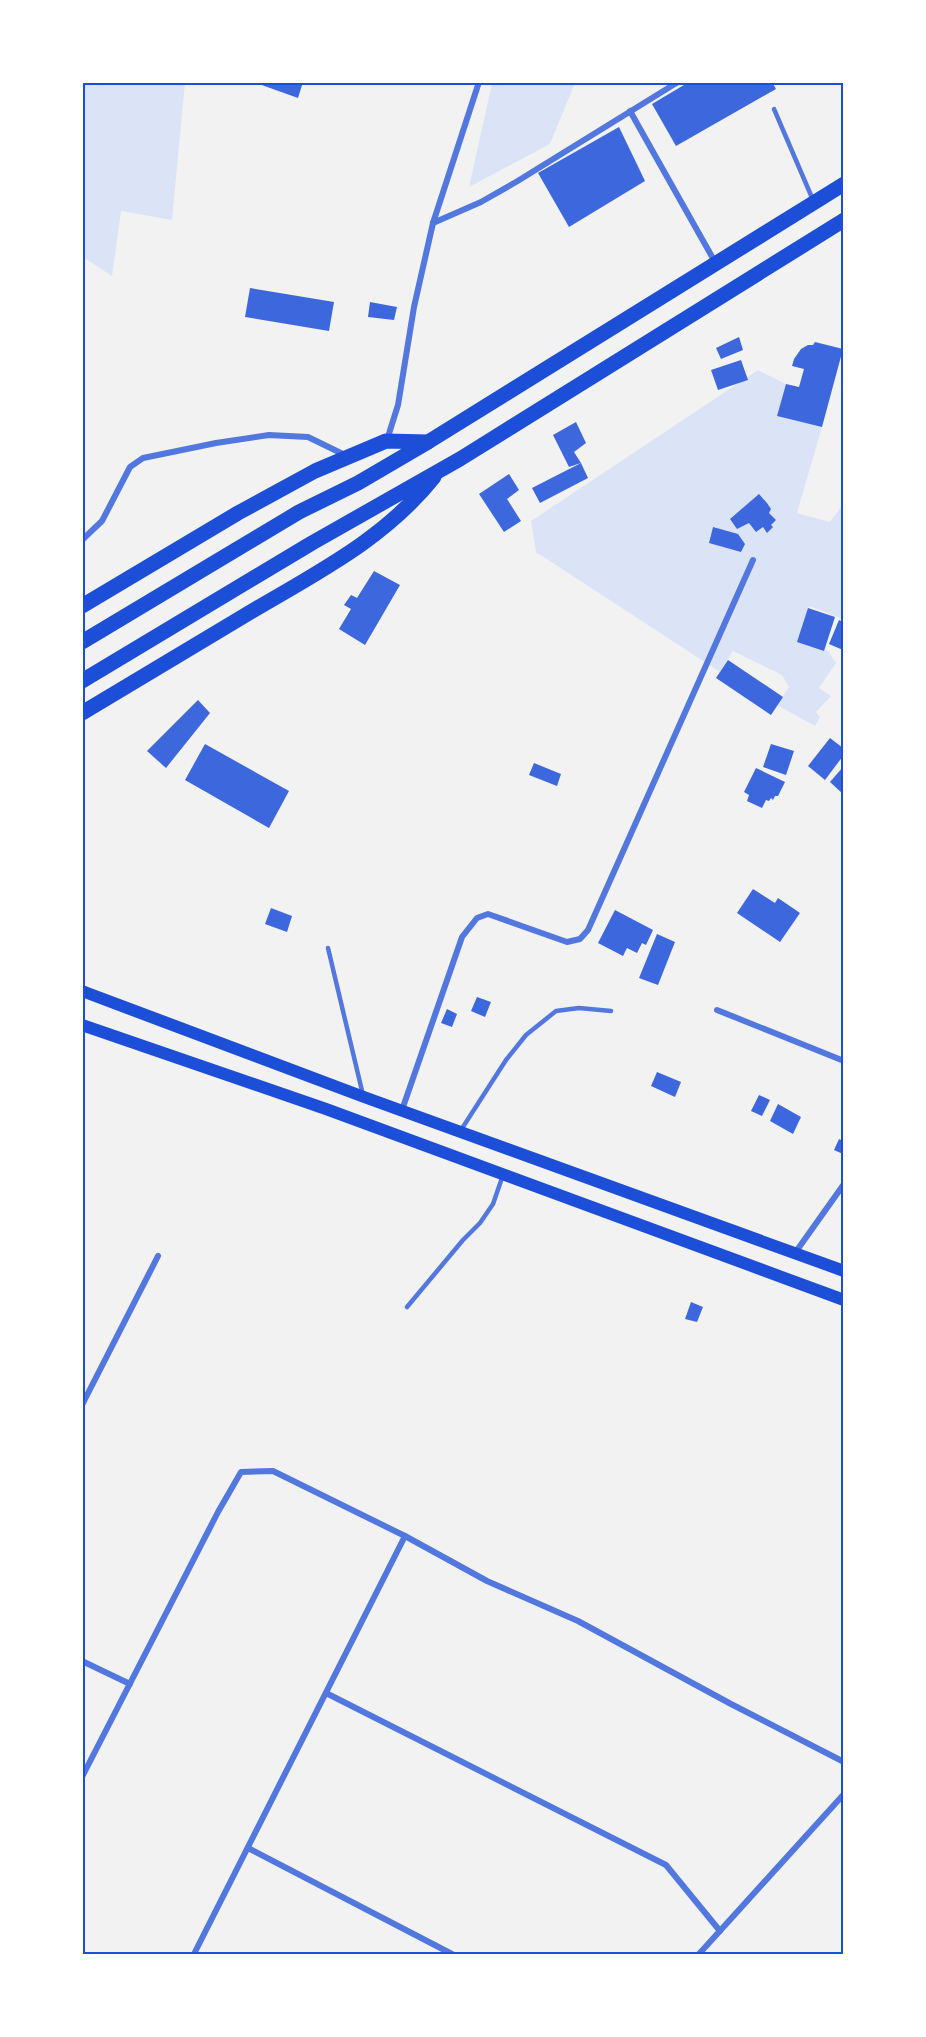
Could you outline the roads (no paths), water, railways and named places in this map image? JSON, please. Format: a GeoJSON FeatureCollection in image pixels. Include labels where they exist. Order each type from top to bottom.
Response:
{"type":"FeatureCollection","features":[{"type":"Feature","properties":{"kind":"main road"},"geometry":{"type":"LineString","coordinates":[[82,642],[299,512],[358,483],[428,442],[843,184]]}},
{"type":"Feature","properties":{"kind":"main road"},"geometry":{"type":"LineString","coordinates":[[82,681],[322,537],[440,470],[843,220]]}},
{"type":"Feature","properties":{"kind":"main road"},"geometry":{"type":"LineString","coordinates":[[82,606],[238,513],[315,471],[387,441],[428,442]]}},
{"type":"Feature","properties":{"kind":"main road"},"geometry":{"type":"LineString","coordinates":[[82,713],[341,558],[387,526],[416,501],[440,470]]}},
{"type":"Feature","properties":{"kind":"main road"},"geometry":{"type":"LineString","coordinates":[[82,991],[402,1111],[843,1271]]}},
{"type":"Feature","properties":{"kind":"main road"},"geometry":{"type":"LineString","coordinates":[[82,1025],[326,1109],[843,1300]]}},
{"type":"Feature","properties":{"kind":"street"},"geometry":{"type":"LineString","coordinates":[[387,441],[398,405],[414,307],[433,223],[479,82]]}},
{"type":"Feature","properties":{"kind":"street"},"geometry":{"type":"LineString","coordinates":[[433,223],[490,197],[678,82]]}},
{"type":"Feature","properties":{"kind":"street"},"geometry":{"type":"LineString","coordinates":[[630,111],[716,263]]}},
{"type":"Feature","properties":{"kind":"street"},"geometry":{"type":"LineString","coordinates":[[82,540],[102,521],[130,467],[143,458],[269,435],[308,437],[348,456]]}},
{"type":"Feature","properties":{"kind":"street"},"geometry":{"type":"LineString","coordinates":[[402,1111],[462,937],[477,918],[488,914],[567,942],[580,939],[588,930],[753,560]]}},
{"type":"Feature","properties":{"kind":"street"},"geometry":{"type":"LineString","coordinates":[[717,1010],[843,1061]]}},
{"type":"Feature","properties":{"kind":"street"},"geometry":{"type":"LineString","coordinates":[[795,1254],[843,1184]]}},
{"type":"Feature","properties":{"kind":"street"},"geometry":{"type":"LineString","coordinates":[[82,1405],[158,1256]]}},
{"type":"Feature","properties":{"kind":"street"},"geometry":{"type":"LineString","coordinates":[[82,1777],[218,1512],[241,1472],[273,1471],[405,1536],[487,1581],[578,1621],[731,1704],[843,1761]]}},
{"type":"Feature","properties":{"kind":"street"},"geometry":{"type":"LineString","coordinates":[[194,1954],[405,1536]]}},
{"type":"Feature","properties":{"kind":"street"},"geometry":{"type":"LineString","coordinates":[[82,1661],[130,1684]]}},
{"type":"Feature","properties":{"kind":"street"},"geometry":{"type":"LineString","coordinates":[[326,1693],[666,1865],[720,1931]]}},
{"type":"Feature","properties":{"kind":"street"},"geometry":{"type":"LineString","coordinates":[[699,1954],[843,1794]]}},
{"type":"Feature","properties":{"kind":"street"},"geometry":{"type":"LineString","coordinates":[[248,1848],[452,1954]]}},
{"type":"Feature","properties":{"kind":"lane"},"geometry":{"type":"LineString","coordinates":[[774,109],[814,202]]}},
{"type":"Feature","properties":{"kind":"lane"},"geometry":{"type":"LineString","coordinates":[[328,948],[364,1097]]}},
{"type":"Feature","properties":{"kind":"lane"},"geometry":{"type":"LineString","coordinates":[[460,1132],[506,1060],[526,1035],[556,1011],[579,1008],[611,1011]]}},
{"type":"Feature","properties":{"kind":"lane"},"geometry":{"type":"LineString","coordinates":[[406,1307],[480,1223],[493,1204],[503,1174]]}}]}
